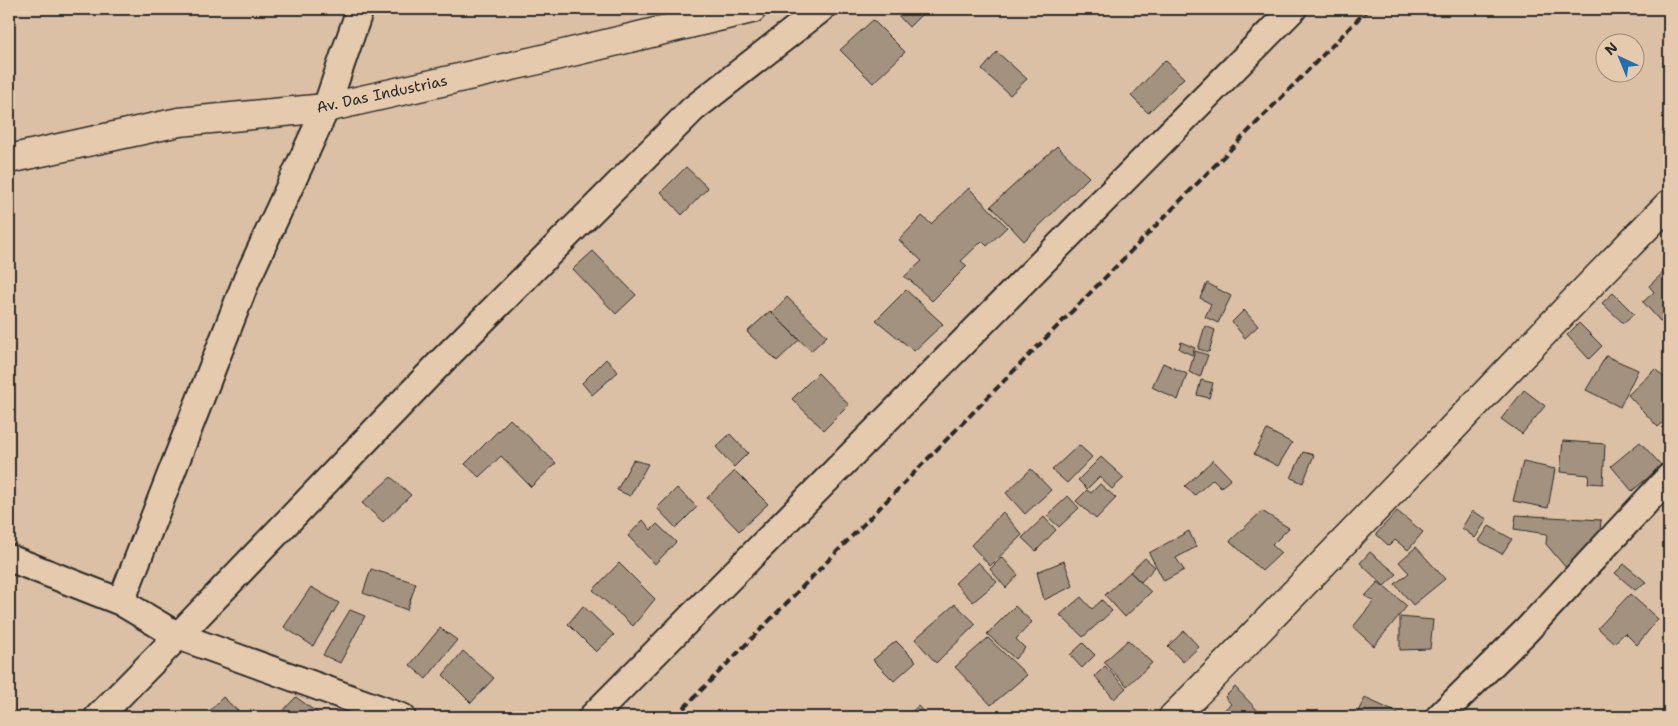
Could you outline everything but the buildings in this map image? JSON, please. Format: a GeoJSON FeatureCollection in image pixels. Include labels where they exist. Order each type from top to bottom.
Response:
{"type":"FeatureCollection","features":[{"type":"Feature","properties":{"kind":"main road","name":"Av. Das Industrias"},"geometry":{"type":"LineString","coordinates":[[9,158],[179,122],[326,108],[752,9]]}},
{"type":"Feature","properties":{"kind":"main road"},"geometry":{"type":"LineString","coordinates":[[1173,717],[1273,618],[1458,421],[1669,204]]}},
{"type":"Feature","properties":{"kind":"street"},"geometry":{"type":"LineString","coordinates":[[121,602],[247,279],[326,108],[360,9]]}},
{"type":"Feature","properties":{"kind":"street"},"geometry":{"type":"LineString","coordinates":[[98,717],[442,362],[693,109],[821,9]]}},
{"type":"Feature","properties":{"kind":"street"},"geometry":{"type":"LineString","coordinates":[[592,717],[1293,9]]}},
{"type":"Feature","properties":{"kind":"street"},"geometry":{"type":"LineString","coordinates":[[1439,717],[1527,630],[1669,477]]}},
{"type":"Feature","properties":{"kind":"street"},"geometry":{"type":"LineString","coordinates":[[9,558],[121,602],[178,636],[402,717]]}},
{"type":"Feature","properties":{"kind":"railway"},"geometry":{"type":"LineString","coordinates":[[675,717],[1368,9]]}}]}
